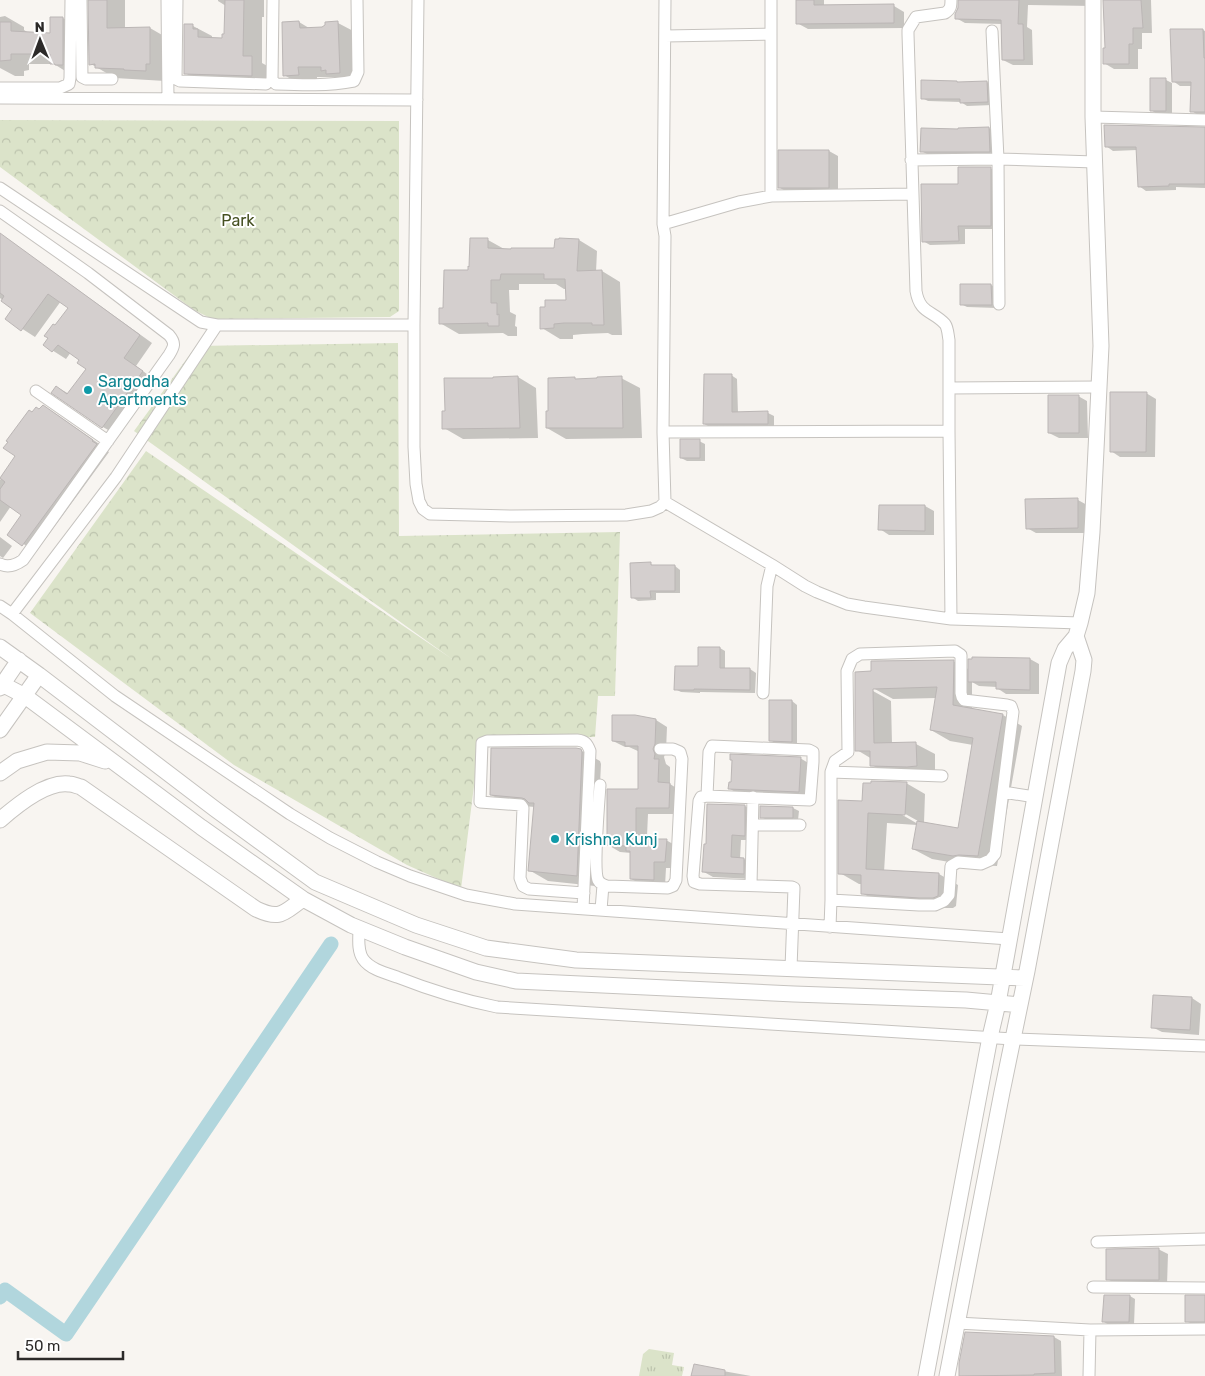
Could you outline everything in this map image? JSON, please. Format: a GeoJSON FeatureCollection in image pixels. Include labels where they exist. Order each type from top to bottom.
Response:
{"type":"FeatureCollection","features":[{"type":"Feature","properties":{"kind":"main road"},"geometry":{"type":"LineString","coordinates":[[926,1376],[990,1037],[1003,978],[1059,663],[1065,649],[1078,629],[1087,594],[1090,572],[1101,346],[1093,118],[1093,0]]}},
{"type":"Feature","properties":{"kind":"main road"},"geometry":{"type":"LineString","coordinates":[[946,1376],[1020,1005],[1083,672],[1084,660],[1078,629]]}},
{"type":"Feature","properties":{"kind":"main road"},"geometry":{"type":"LineString","coordinates":[[0,647],[315,882],[416,925],[486,948],[576,960],[1025,978]]}},
{"type":"Feature","properties":{"kind":"main road"},"geometry":{"type":"LineString","coordinates":[[19,660],[1,685],[25,696],[201,827],[304,899],[358,928],[476,972],[516,981],[966,1000],[1020,1005]]}},
{"type":"Feature","properties":{"kind":"main road"},"geometry":{"type":"LineString","coordinates":[[0,730],[39,675]]}},
{"type":"Feature","properties":{"kind":"main road"},"geometry":{"type":"LineString","coordinates":[[0,773],[18,761],[47,752],[80,753],[119,766]]}},
{"type":"Feature","properties":{"kind":"main road"},"geometry":{"type":"LineString","coordinates":[[0,820],[46,788],[69,784],[80,787],[256,909],[268,915],[284,914],[304,899]]}},
{"type":"Feature","properties":{"kind":"street"},"geometry":{"type":"LineString","coordinates":[[0,88],[60,88],[69,84],[71,0]]}},
{"type":"Feature","properties":{"kind":"street"},"geometry":{"type":"LineString","coordinates":[[81,0],[82,77],[86,79],[112,79]]}},
{"type":"Feature","properties":{"kind":"street"},"geometry":{"type":"LineString","coordinates":[[167,0],[168,99]]}},
{"type":"Feature","properties":{"kind":"street"},"geometry":{"type":"LineString","coordinates":[[177,0],[176,79],[180,81],[266,84]]}},
{"type":"Feature","properties":{"kind":"street"},"geometry":{"type":"LineString","coordinates":[[266,0],[266,99]]}},
{"type":"Feature","properties":{"kind":"street"},"geometry":{"type":"LineString","coordinates":[[273,0],[272,80],[276,84],[285,85],[337,84],[354,81],[358,72],[357,0]]}},
{"type":"Feature","properties":{"kind":"street"},"geometry":{"type":"LineString","coordinates":[[418,0],[414,325],[415,471],[419,501],[423,509],[430,514],[453,515],[633,514],[651,511],[660,507],[664,502],[665,246],[663,224],[665,0]]}},
{"type":"Feature","properties":{"kind":"street"},"geometry":{"type":"LineString","coordinates":[[770,196],[771,0]]}},
{"type":"Feature","properties":{"kind":"street"},"geometry":{"type":"LineString","coordinates":[[951,0],[949,10],[916,17],[908,30],[912,194],[917,298],[925,310],[944,324],[947,328],[949,340],[951,619]]}},
{"type":"Feature","properties":{"kind":"street"},"geometry":{"type":"LineString","coordinates":[[992,31],[998,159],[999,304]]}},
{"type":"Feature","properties":{"kind":"street"},"geometry":{"type":"LineString","coordinates":[[665,36],[771,34]]}},
{"type":"Feature","properties":{"kind":"street"},"geometry":{"type":"LineString","coordinates":[[0,98],[417,100]]}},
{"type":"Feature","properties":{"kind":"street"},"geometry":{"type":"LineString","coordinates":[[1093,118],[1205,120]]}},
{"type":"Feature","properties":{"kind":"street"},"geometry":{"type":"LineString","coordinates":[[911,160],[998,159],[1095,162]]}},
{"type":"Feature","properties":{"kind":"street"},"geometry":{"type":"LineString","coordinates":[[0,188],[201,322],[217,326],[414,325]]}},
{"type":"Feature","properties":{"kind":"street"},"geometry":{"type":"LineString","coordinates":[[663,224],[739,202],[770,196],[912,194]]}},
{"type":"Feature","properties":{"kind":"street"},"geometry":{"type":"LineString","coordinates":[[0,211],[88,273],[169,335],[173,340],[174,347],[23,560],[17,565],[0,564]]}},
{"type":"Feature","properties":{"kind":"street"},"geometry":{"type":"LineString","coordinates":[[12,614],[116,477],[217,326]]}},
{"type":"Feature","properties":{"kind":"street"},"geometry":{"type":"LineString","coordinates":[[949,388],[1099,387]]}},
{"type":"Feature","properties":{"kind":"street"},"geometry":{"type":"LineString","coordinates":[[36,391],[108,441]]}},
{"type":"Feature","properties":{"kind":"street"},"geometry":{"type":"LineString","coordinates":[[663,432],[949,431]]}},
{"type":"Feature","properties":{"kind":"street"},"geometry":{"type":"LineString","coordinates":[[664,502],[811,589],[847,604],[951,619],[1078,629]]}},
{"type":"Feature","properties":{"kind":"street"},"geometry":{"type":"LineString","coordinates":[[763,693],[767,586],[772,565]]}},
{"type":"Feature","properties":{"kind":"street"},"geometry":{"type":"LineString","coordinates":[[0,606],[115,696],[290,814],[330,838],[377,862],[410,876],[466,894],[515,904],[1009,939]]}},
{"type":"Feature","properties":{"kind":"street"},"geometry":{"type":"LineString","coordinates":[[830,927],[831,772],[835,761],[848,752],[847,671],[852,659],[860,654],[955,651],[959,653],[961,655],[962,697],[964,700],[1007,705],[1012,709],[1013,716],[995,854],[990,860],[981,864],[958,862],[951,866],[949,895],[944,901],[935,904],[920,905],[831,900]]}},
{"type":"Feature","properties":{"kind":"street"},"geometry":{"type":"LineString","coordinates":[[584,893],[529,889],[523,886],[520,878],[523,808],[521,805],[480,802],[482,743],[487,741],[577,740],[584,741],[588,745],[590,751],[584,909]]}},
{"type":"Feature","properties":{"kind":"street"},"geometry":{"type":"LineString","coordinates":[[707,796],[709,752],[712,746],[810,750],[813,752],[810,800],[707,796],[700,797],[699,801],[694,882],[700,884],[792,886],[794,888],[791,968]]}},
{"type":"Feature","properties":{"kind":"street"},"geometry":{"type":"LineString","coordinates":[[600,785],[596,872],[599,882],[603,885],[668,888],[674,884],[682,759],[680,752],[677,750],[660,749]]}},
{"type":"Feature","properties":{"kind":"street"},"geometry":{"type":"LineString","coordinates":[[831,772],[942,776]]}},
{"type":"Feature","properties":{"kind":"street"},"geometry":{"type":"LineString","coordinates":[[1003,792],[1035,797]]}},
{"type":"Feature","properties":{"kind":"street"},"geometry":{"type":"LineString","coordinates":[[751,885],[753,797]]}},
{"type":"Feature","properties":{"kind":"street"},"geometry":{"type":"LineString","coordinates":[[752,825],[800,826]]}},
{"type":"Feature","properties":{"kind":"street"},"geometry":{"type":"LineString","coordinates":[[601,910],[603,885]]}},
{"type":"Feature","properties":{"kind":"street"},"geometry":{"type":"LineString","coordinates":[[358,928],[360,951],[362,958],[367,964],[434,992],[497,1007],[1013,1039],[1205,1046]]}},
{"type":"Feature","properties":{"kind":"street"},"geometry":{"type":"LineString","coordinates":[[1097,1242],[1205,1239]]}},
{"type":"Feature","properties":{"kind":"street"},"geometry":{"type":"LineString","coordinates":[[1092,1287],[1205,1288]]}},
{"type":"Feature","properties":{"kind":"street"},"geometry":{"type":"LineString","coordinates":[[957,1323],[1090,1330],[1205,1329]]}},
{"type":"Feature","properties":{"kind":"street"},"geometry":{"type":"LineString","coordinates":[[1089,1376],[1090,1330]]}},
{"type":"Feature","properties":{"kind":"green space","name":"Park"},"geometry":{"type":"Polygon","coordinates":[[[0,120],[399,121],[399,311],[390,317],[212,319],[194,310],[0,167],[0,120]]]}},
{"type":"Feature","properties":{"kind":"green space"},"geometry":{"type":"Polygon","coordinates":[[[398,343],[399,536],[620,532],[615,696],[598,696],[595,737],[480,738],[461,889],[407,865],[234,765],[30,613],[146,451],[452,659],[134,431],[196,346],[398,343]]]}},
{"type":"Feature","properties":{"kind":"green space"},"geometry":{"type":"Polygon","coordinates":[[[649,1349],[674,1353],[672,1365],[684,1367],[682,1376],[639,1376],[643,1354],[649,1349]]]}},
{"type":"Feature","properties":{"kind":"building"},"geometry":{"type":"Polygon","coordinates":[[[88,0],[107,0],[107,28],[150,27],[150,64],[146,64],[146,71],[95,68],[95,64],[89,65],[88,0]]]}},
{"type":"Feature","properties":{"kind":"building"},"geometry":{"type":"Polygon","coordinates":[[[225,0],[244,0],[243,56],[252,56],[252,76],[184,74],[184,24],[193,24],[193,29],[198,29],[198,37],[222,38],[222,34],[224,34],[225,0]]]}},
{"type":"Feature","properties":{"kind":"building"},"geometry":{"type":"Polygon","coordinates":[[[796,0],[814,0],[814,5],[894,4],[894,23],[796,24],[796,0]]]}},
{"type":"Feature","properties":{"kind":"building"},"geometry":{"type":"Polygon","coordinates":[[[958,0],[1019,0],[1018,24],[1023,24],[1024,60],[1002,60],[1001,20],[955,19],[958,0]]]}},
{"type":"Feature","properties":{"kind":"building"},"geometry":{"type":"Polygon","coordinates":[[[1103,0],[1141,0],[1143,28],[1133,28],[1133,44],[1129,44],[1129,64],[1103,64],[1103,48],[1105,48],[1103,0]]]}},
{"type":"Feature","properties":{"kind":"building"},"geometry":{"type":"Polygon","coordinates":[[[50,17],[63,17],[63,65],[50,64],[50,54],[11,54],[11,60],[0,61],[0,22],[11,22],[11,31],[50,33],[50,17]]]}},
{"type":"Feature","properties":{"kind":"building"},"geometry":{"type":"Polygon","coordinates":[[[299,21],[300,28],[322,27],[325,25],[325,22],[338,21],[340,73],[326,74],[326,70],[321,71],[321,67],[298,67],[299,75],[283,76],[282,22],[299,21]]]}},
{"type":"Feature","properties":{"kind":"building"},"geometry":{"type":"Polygon","coordinates":[[[1170,29],[1203,29],[1205,112],[1190,112],[1191,82],[1172,82],[1170,29]]]}},
{"type":"Feature","properties":{"kind":"building"},"geometry":{"type":"Polygon","coordinates":[[[1150,78],[1166,78],[1166,111],[1150,111],[1150,78]]]}},
{"type":"Feature","properties":{"kind":"building"},"geometry":{"type":"Polygon","coordinates":[[[921,80],[987,81],[988,102],[960,103],[960,99],[921,99],[921,80]]]}},
{"type":"Feature","properties":{"kind":"building"},"geometry":{"type":"Polygon","coordinates":[[[1104,125],[1205,127],[1205,184],[1169,184],[1169,186],[1138,187],[1136,147],[1105,147],[1104,125]]]}},
{"type":"Feature","properties":{"kind":"building"},"geometry":{"type":"Polygon","coordinates":[[[989,127],[990,152],[920,152],[921,128],[958,129],[989,127]]]}},
{"type":"Feature","properties":{"kind":"building"},"geometry":{"type":"Polygon","coordinates":[[[778,150],[829,150],[829,188],[778,188],[778,150]]]}},
{"type":"Feature","properties":{"kind":"building"},"geometry":{"type":"Polygon","coordinates":[[[958,167],[991,167],[991,226],[958,226],[959,241],[922,242],[921,184],[958,184],[958,167]]]}},
{"type":"Feature","properties":{"kind":"building"},"geometry":{"type":"Polygon","coordinates":[[[0,233],[140,335],[124,358],[143,371],[102,428],[51,393],[56,386],[67,394],[86,369],[77,363],[79,360],[58,345],[52,352],[43,345],[48,338],[44,336],[68,308],[48,294],[21,331],[5,319],[12,309],[1,301],[4,296],[0,293],[0,233]]]}},
{"type":"Feature","properties":{"kind":"building"},"geometry":{"type":"Polygon","coordinates":[[[470,238],[488,238],[488,248],[511,249],[554,248],[555,239],[579,239],[577,271],[602,270],[604,325],[564,323],[554,324],[554,328],[540,329],[540,307],[545,307],[545,300],[566,300],[565,279],[544,279],[544,274],[501,274],[500,280],[491,280],[491,303],[497,303],[499,326],[488,326],[488,323],[439,324],[439,308],[443,308],[444,270],[468,270],[470,238]]]}},
{"type":"Feature","properties":{"kind":"building"},"geometry":{"type":"Polygon","coordinates":[[[960,284],[991,284],[992,305],[960,305],[960,284]]]}},
{"type":"Feature","properties":{"kind":"building"},"geometry":{"type":"Polygon","coordinates":[[[704,374],[732,374],[732,412],[768,411],[768,424],[703,424],[704,374]]]}},
{"type":"Feature","properties":{"kind":"building"},"geometry":{"type":"Polygon","coordinates":[[[518,376],[520,428],[442,429],[442,411],[445,411],[444,378],[518,376]]]}},
{"type":"Feature","properties":{"kind":"building"},"geometry":{"type":"Polygon","coordinates":[[[622,376],[623,428],[546,428],[548,378],[575,377],[575,379],[622,376]]]}},
{"type":"Feature","properties":{"kind":"building"},"geometry":{"type":"Polygon","coordinates":[[[1110,392],[1147,392],[1146,452],[1110,452],[1110,392]]]}},
{"type":"Feature","properties":{"kind":"building"},"geometry":{"type":"Polygon","coordinates":[[[1048,395],[1079,395],[1079,433],[1048,433],[1048,395]]]}},
{"type":"Feature","properties":{"kind":"building"},"geometry":{"type":"Polygon","coordinates":[[[43,405],[97,444],[22,546],[7,535],[21,515],[0,500],[0,489],[5,482],[0,478],[15,456],[3,448],[29,410],[32,412],[36,407],[39,409],[43,405]]]}},
{"type":"Feature","properties":{"kind":"building"},"geometry":{"type":"Polygon","coordinates":[[[680,439],[700,439],[700,458],[680,458],[680,439]]]}},
{"type":"Feature","properties":{"kind":"building"},"geometry":{"type":"Polygon","coordinates":[[[1078,498],[1078,528],[1026,529],[1025,499],[1078,498]]]}},
{"type":"Feature","properties":{"kind":"building"},"geometry":{"type":"Polygon","coordinates":[[[879,505],[925,505],[925,531],[878,530],[879,505]]]}},
{"type":"Feature","properties":{"kind":"building"},"geometry":{"type":"Polygon","coordinates":[[[651,562],[651,565],[675,565],[675,591],[650,591],[651,598],[631,598],[630,563],[651,562]]]}},
{"type":"Feature","properties":{"kind":"building"},"geometry":{"type":"Polygon","coordinates":[[[698,647],[720,647],[720,668],[750,668],[750,690],[674,690],[675,666],[698,666],[698,647]]]}},
{"type":"Feature","properties":{"kind":"building"},"geometry":{"type":"Polygon","coordinates":[[[972,657],[1030,658],[1030,690],[996,689],[996,682],[968,682],[968,659],[972,659],[972,657]]]}},
{"type":"Feature","properties":{"kind":"building"},"geometry":{"type":"Polygon","coordinates":[[[954,660],[953,705],[1003,714],[978,856],[953,856],[912,849],[917,821],[958,828],[973,738],[930,730],[937,687],[873,689],[874,743],[916,742],[917,766],[870,766],[870,751],[855,751],[855,672],[871,671],[871,661],[954,660]]]}},
{"type":"Feature","properties":{"kind":"building"},"geometry":{"type":"Polygon","coordinates":[[[769,700],[792,700],[792,742],[769,741],[769,700]]]}},
{"type":"Feature","properties":{"kind":"building"},"geometry":{"type":"Polygon","coordinates":[[[612,715],[635,715],[656,719],[654,759],[659,759],[658,782],[670,783],[669,808],[636,808],[636,835],[650,835],[650,839],[667,839],[665,862],[654,862],[654,880],[630,879],[630,851],[626,851],[626,846],[607,845],[607,789],[638,789],[638,746],[625,746],[625,742],[612,741],[612,715]]]}},
{"type":"Feature","properties":{"kind":"building","name":"Krishna Kunj"},"geometry":{"type":"Polygon","coordinates":[[[491,748],[581,749],[577,876],[528,871],[534,803],[529,803],[522,798],[490,795],[491,748]]]}},
{"type":"Feature","properties":{"kind":"building"},"geometry":{"type":"Polygon","coordinates":[[[730,754],[801,757],[799,792],[728,789],[729,782],[731,782],[732,760],[730,760],[730,754]]]}},
{"type":"Feature","properties":{"kind":"building"},"geometry":{"type":"Polygon","coordinates":[[[871,781],[907,782],[905,815],[868,813],[866,869],[939,873],[938,896],[919,898],[861,894],[861,875],[838,874],[838,800],[862,801],[863,783],[871,783],[871,781]]]}},
{"type":"Feature","properties":{"kind":"building"},"geometry":{"type":"Polygon","coordinates":[[[707,804],[745,805],[745,836],[732,835],[731,857],[744,858],[744,874],[702,872],[704,844],[706,844],[707,804]]]}},
{"type":"Feature","properties":{"kind":"building"},"geometry":{"type":"Polygon","coordinates":[[[760,806],[793,807],[793,818],[760,818],[760,806]]]}},
{"type":"Feature","properties":{"kind":"building"},"geometry":{"type":"Polygon","coordinates":[[[1153,995],[1192,997],[1190,1030],[1151,1028],[1153,995]]]}},
{"type":"Feature","properties":{"kind":"building"},"geometry":{"type":"Polygon","coordinates":[[[1159,1248],[1159,1280],[1106,1280],[1106,1249],[1159,1248]]]}},
{"type":"Feature","properties":{"kind":"building"},"geometry":{"type":"Polygon","coordinates":[[[1104,1295],[1130,1295],[1129,1322],[1102,1322],[1104,1295]]]}},
{"type":"Feature","properties":{"kind":"building"},"geometry":{"type":"Polygon","coordinates":[[[1185,1295],[1205,1295],[1205,1322],[1185,1322],[1185,1295]]]}},
{"type":"Feature","properties":{"kind":"building"},"geometry":{"type":"Polygon","coordinates":[[[965,1332],[1054,1336],[1055,1373],[959,1376],[959,1363],[965,1332]]]}},
{"type":"Feature","properties":{"kind":"building"},"geometry":{"type":"Polygon","coordinates":[[[694,1364],[725,1370],[725,1376],[691,1376],[694,1364]]]}},
{"type":"Feature","properties":{"kind":"waterway"},"geometry":{"type":"LineString","coordinates":[[0,1297],[5,1290],[66,1334],[331,944]]}},
{"type":"Feature","properties":{"kind":"place","name":"Sargodha Apartments"},"geometry":{"type":"Point","coordinates":[88,390]}},
{"type":"Feature","properties":{"kind":"place","name":"Krishna Kunj"},"geometry":{"type":"Point","coordinates":[555,839]}}]}
